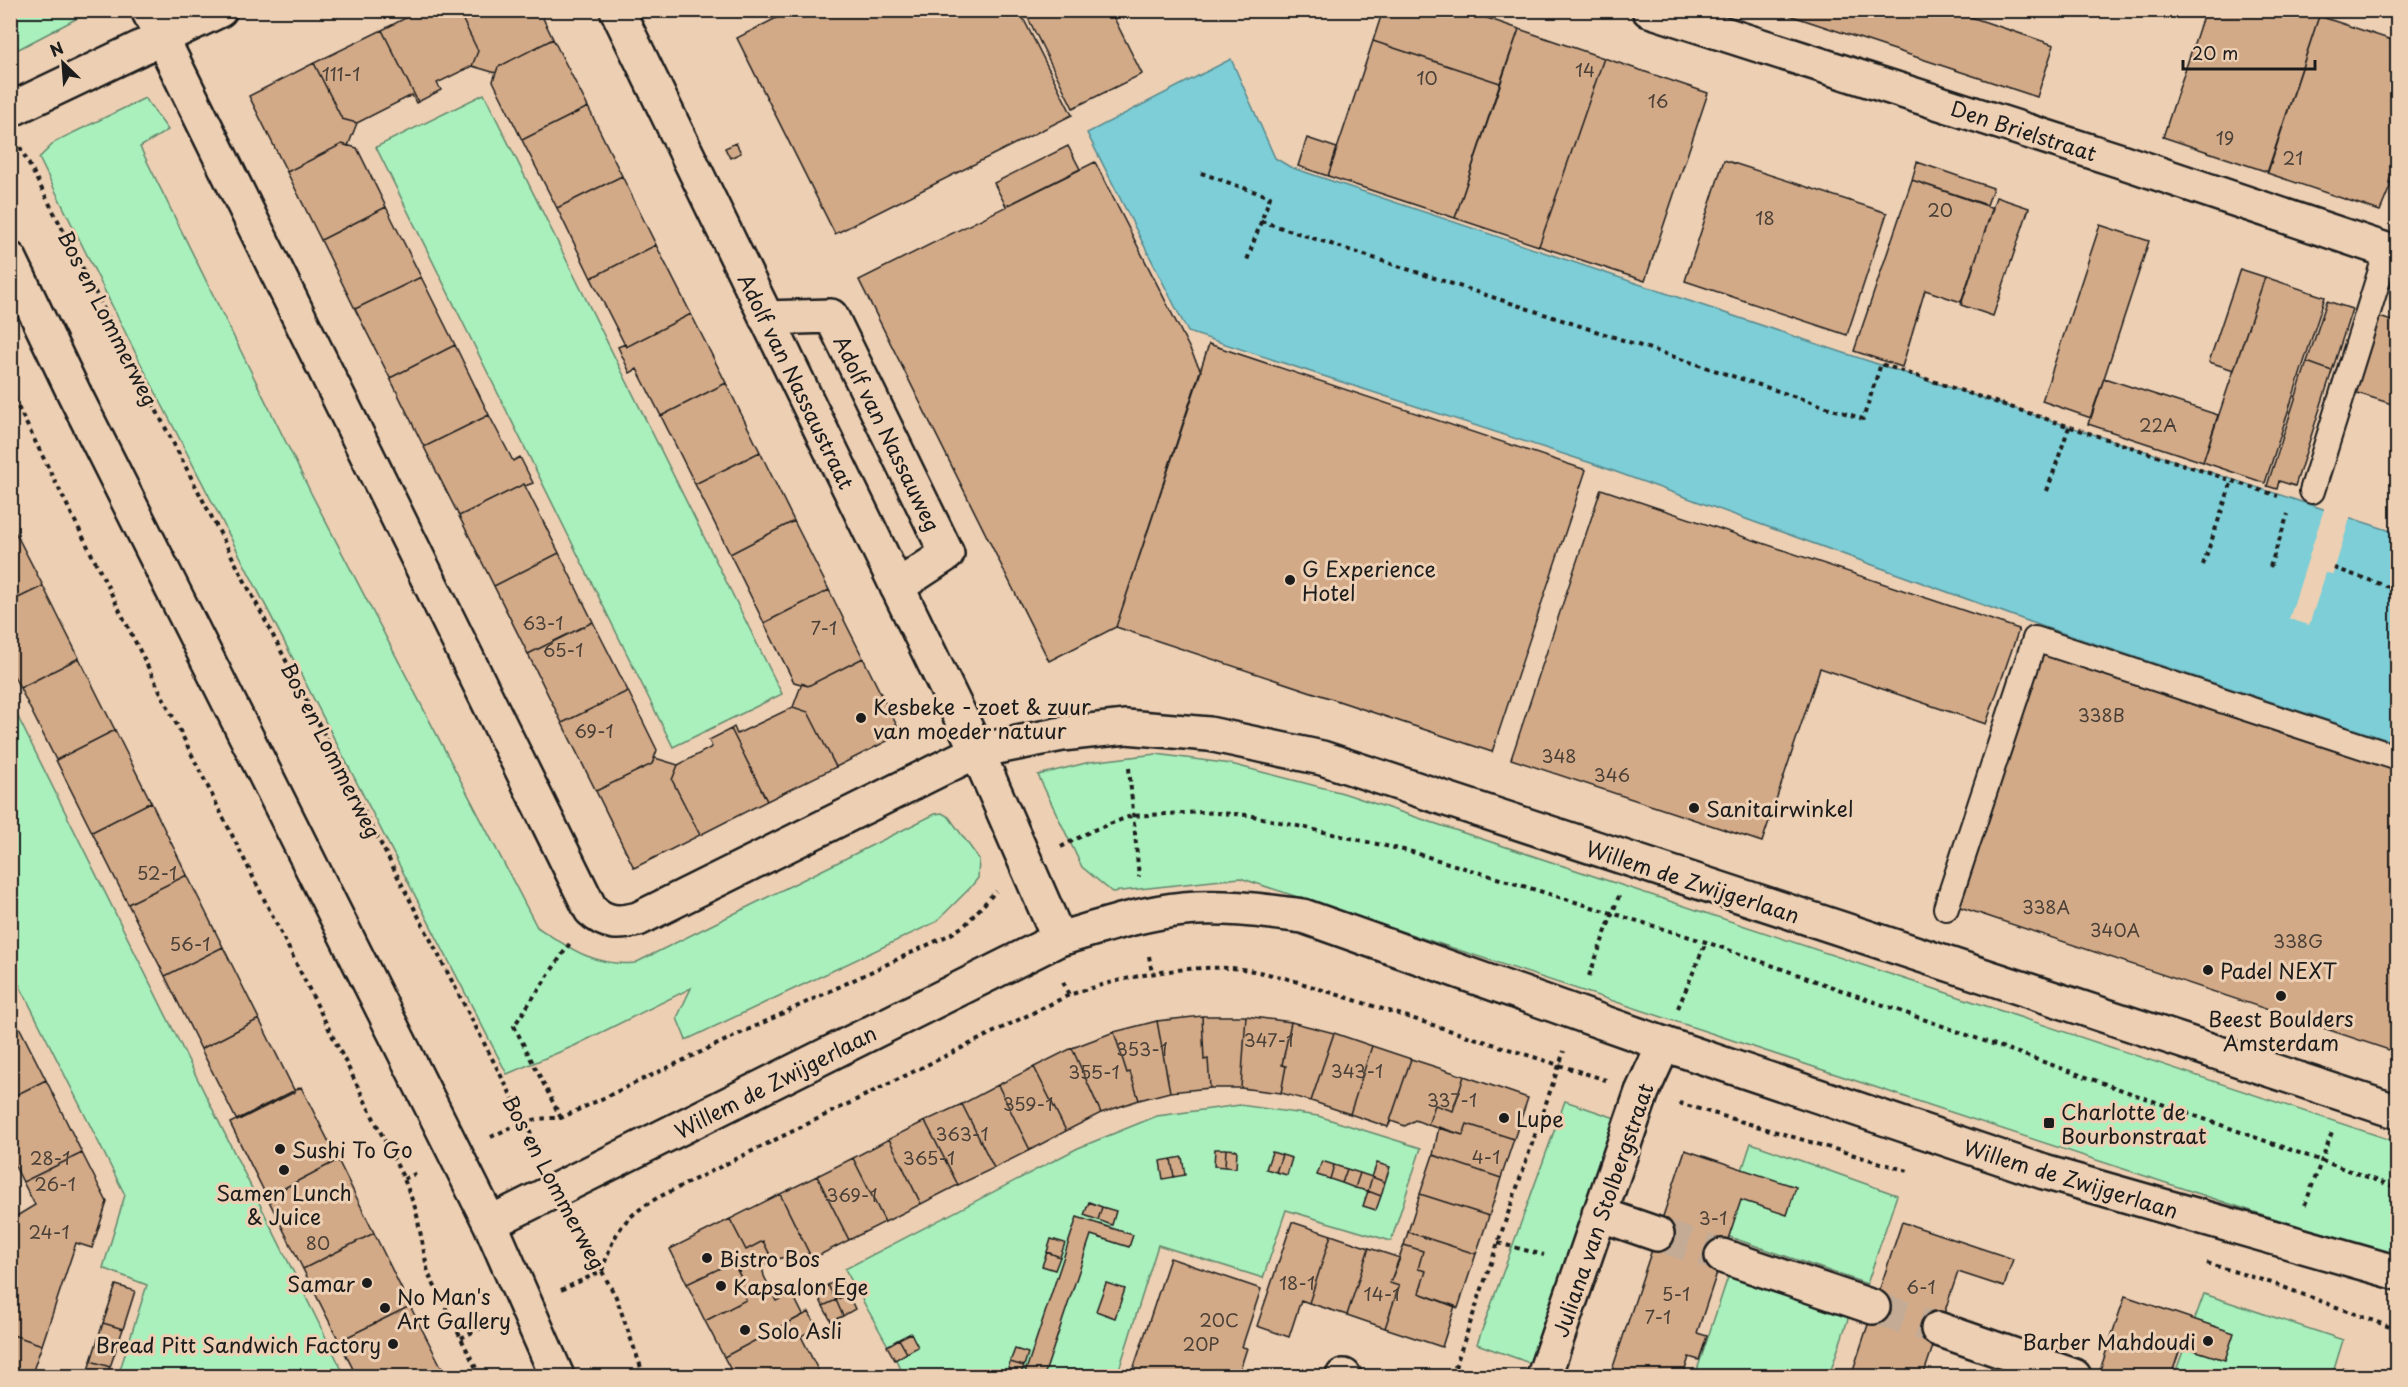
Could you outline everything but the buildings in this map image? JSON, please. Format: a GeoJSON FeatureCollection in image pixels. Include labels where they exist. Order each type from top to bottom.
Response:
{"type":"FeatureCollection","features":[{"type":"Feature","properties":{"kind":"street"},"geometry":{"type":"LineString","coordinates":[[10,110],[154,25],[220,10]]}},
{"type":"Feature","properties":{"kind":"street","name":"Adolf van Nassaustraat"},"geometry":{"type":"LineString","coordinates":[[617,10],[977,751]]}},
{"type":"Feature","properties":{"kind":"street","name":"Den Brielstraat"},"geometry":{"type":"LineString","coordinates":[[1649,10],[2121,161],[2392,253]]}},
{"type":"Feature","properties":{"kind":"street"},"geometry":{"type":"LineString","coordinates":[[154,25],[591,910]]}},
{"type":"Feature","properties":{"kind":"street"},"geometry":{"type":"LineString","coordinates":[[10,259],[85,414],[490,1224],[557,1377]]}},
{"type":"Feature","properties":{"kind":"street","name":"Adolf van Nassauweg"},"geometry":{"type":"LineString","coordinates":[[766,318],[831,316],[932,523],[947,554],[897,587]]}},
{"type":"Feature","properties":{"kind":"street","name":"Willem de Zwijgerlaan"},"geometry":{"type":"LineString","coordinates":[[591,910],[601,919],[620,923],[638,919],[977,751],[1062,734],[1126,727],[1209,734],[1322,758],[2397,1112]]}},
{"type":"Feature","properties":{"kind":"street"},"geometry":{"type":"LineString","coordinates":[[977,751],[1059,939]]}},
{"type":"Feature","properties":{"kind":"street","name":"Willem de Zwijgerlaan"},"geometry":{"type":"LineString","coordinates":[[490,1224],[1059,939],[1144,916],[1185,909],[1245,909],[1303,916],[1664,1044],[2044,1172],[2397,1273]]}},
{"type":"Feature","properties":{"kind":"street","name":"Juliana van Stolbergstraat"},"geometry":{"type":"LineString","coordinates":[[1544,1377],[1642,1092],[1664,1044]]}},
{"type":"Feature","properties":{"kind":"street"},"geometry":{"type":"LineString","coordinates":[[1599,1214],[1657,1234]]}},
{"type":"Feature","properties":{"kind":"street"},"geometry":{"type":"LineString","coordinates":[[1722,1256],[1873,1307]]}},
{"type":"Feature","properties":{"kind":"street"},"geometry":{"type":"LineString","coordinates":[[1938,1329],[2041,1371],[2074,1377]]}},
{"type":"Feature","properties":{"kind":"lane"},"geometry":{"type":"LineString","coordinates":[[2312,491],[2392,253]]}},
{"type":"Feature","properties":{"kind":"lane"},"geometry":{"type":"LineString","coordinates":[[1946,908],[2035,639],[2397,758]]}},
{"type":"Feature","properties":{"kind":"path","name":"Bos en Lommerweg"},"geometry":{"type":"LineString","coordinates":[[20,145],[616,1298],[644,1377]]}},
{"type":"Feature","properties":{"kind":"path"},"geometry":{"type":"LineString","coordinates":[[1201,173],[1270,197],[1246,263]]}},
{"type":"Feature","properties":{"kind":"path"},"geometry":{"type":"LineString","coordinates":[[1261,221],[1863,419],[1881,364],[2282,498]]}},
{"type":"Feature","properties":{"kind":"path"},"geometry":{"type":"LineString","coordinates":[[10,391],[404,1179],[416,1210],[428,1273],[480,1377]]}},
{"type":"Feature","properties":{"kind":"path"},"geometry":{"type":"LineString","coordinates":[[2046,491],[2069,427]]}},
{"type":"Feature","properties":{"kind":"path"},"geometry":{"type":"LineString","coordinates":[[2203,564],[2232,481]]}},
{"type":"Feature","properties":{"kind":"path"},"geometry":{"type":"LineString","coordinates":[[2270,567],[2289,512]]}},
{"type":"Feature","properties":{"kind":"path"},"geometry":{"type":"LineString","coordinates":[[2334,568],[2397,590]]}},
{"type":"Feature","properties":{"kind":"path"},"geometry":{"type":"LineString","coordinates":[[1126,727],[1131,816],[1152,973]]}},
{"type":"Feature","properties":{"kind":"path"},"geometry":{"type":"LineString","coordinates":[[1452,1377],[1560,1065],[1575,1012],[1631,860]]}},
{"type":"Feature","properties":{"kind":"path"},"geometry":{"type":"LineString","coordinates":[[525,1120],[538,1117],[561,1118],[514,1026],[591,910]]}},
{"type":"Feature","properties":{"kind":"path"},"geometry":{"type":"LineString","coordinates":[[1664,1044],[1706,942]]}},
{"type":"Feature","properties":{"kind":"path"},"geometry":{"type":"LineString","coordinates":[[602,1271],[618,1230],[630,1214],[657,1198],[1069,995],[1117,979],[1152,973],[1229,968],[1282,977],[1642,1092],[1918,1174]]}},
{"type":"Feature","properties":{"kind":"path"},"geometry":{"type":"LineString","coordinates":[[2275,1284],[2346,1095]]}},
{"type":"Feature","properties":{"kind":"path"},"geometry":{"type":"LineString","coordinates":[[1498,1243],[1582,1264]]}},
{"type":"Feature","properties":{"kind":"path"},"geometry":{"type":"LineString","coordinates":[[2198,1260],[2275,1284],[2397,1329]]}},
{"type":"Feature","properties":{"kind":"green space"},"geometry":{"type":"Polygon","coordinates":[[[11,10],[91,10],[91,11],[11,53],[11,10]]]}},
{"type":"Feature","properties":{"kind":"green space"},"geometry":{"type":"Polygon","coordinates":[[[484,94],[782,694],[673,747],[376,147],[484,94]]]}},
{"type":"Feature","properties":{"kind":"green space"},"geometry":{"type":"Polygon","coordinates":[[[145,98],[168,130],[140,147],[313,497],[537,927],[572,949],[595,959],[635,963],[935,814],[942,813],[949,817],[979,859],[978,878],[970,888],[936,922],[686,1040],[677,1018],[691,988],[574,1046],[507,1074],[138,358],[39,158],[56,141],[145,98]]]}},
{"type":"Feature","properties":{"kind":"green space"},"geometry":{"type":"Polygon","coordinates":[[[10,703],[345,1376],[118,1376],[147,1285],[103,1268],[125,1195],[11,968],[10,703]]]}},
{"type":"Feature","properties":{"kind":"green space"},"geometry":{"type":"Polygon","coordinates":[[[1156,754],[1231,764],[1343,793],[2397,1142],[2397,1259],[1240,878],[1112,892],[1082,867],[1038,775],[1090,762],[1156,754]]]}},
{"type":"Feature","properties":{"kind":"green space"},"geometry":{"type":"Polygon","coordinates":[[[1565,1101],[1618,1119],[1530,1363],[1477,1344],[1565,1101]]]}},
{"type":"Feature","properties":{"kind":"green space"},"geometry":{"type":"Polygon","coordinates":[[[1240,1105],[1318,1116],[1421,1148],[1391,1241],[1286,1210],[1263,1278],[1158,1245],[1117,1376],[905,1376],[845,1269],[1078,1148],[1157,1116],[1240,1105]]]}},
{"type":"Feature","properties":{"kind":"green space"},"geometry":{"type":"Polygon","coordinates":[[[1751,1143],[1897,1195],[1867,1284],[1721,1234],[1751,1143]]]}},
{"type":"Feature","properties":{"kind":"green space"},"geometry":{"type":"Polygon","coordinates":[[[1730,1271],[1849,1316],[1829,1376],[1695,1376],[1730,1271]]]}},
{"type":"Feature","properties":{"kind":"green space"},"geometry":{"type":"Polygon","coordinates":[[[2204,1294],[2343,1340],[2332,1376],[2174,1376],[2204,1294]]]}},
{"type":"Feature","properties":{"kind":"water"},"geometry":{"type":"Polygon","coordinates":[[[1231,59],[1275,158],[1290,167],[1847,354],[2397,533],[2397,743],[2047,628],[1594,464],[1188,332],[1087,133],[1231,59]]]}},
{"type":"Feature","properties":{"kind":"pier"},"geometry":{"type":"Polygon","coordinates":[[[2325,506],[2351,515],[2333,574],[2326,573],[2309,625],[2289,619],[2325,506]]]}},
{"type":"Feature","properties":{"kind":"tunnel"},"geometry":{"type":"LineString","coordinates":[[1657,1234],[1722,1256]]}},
{"type":"Feature","properties":{"kind":"tunnel"},"geometry":{"type":"LineString","coordinates":[[1873,1307],[1938,1329]]}},
{"type":"Feature","properties":{"kind":"place","name":"G Experience Hotel"},"geometry":{"type":"Point","coordinates":[1290,580]}},
{"type":"Feature","properties":{"kind":"place","name":"Kesbeke - zoet & zuur van moeder natuur"},"geometry":{"type":"Point","coordinates":[861,718]}},
{"type":"Feature","properties":{"kind":"place","name":"Sanitairwinkel"},"geometry":{"type":"Point","coordinates":[1694,808]}},
{"type":"Feature","properties":{"kind":"place","name":"Padel NEXT"},"geometry":{"type":"Point","coordinates":[2208,970]}},
{"type":"Feature","properties":{"kind":"place","name":"Beest Boulders Amsterdam"},"geometry":{"type":"Point","coordinates":[2281,996]}},
{"type":"Feature","properties":{"kind":"place","name":"Lupe"},"geometry":{"type":"Point","coordinates":[1504,1118]}},
{"type":"Feature","properties":{"kind":"place","name":"Charlotte de Bourbonstraat"},"geometry":{"type":"Point","coordinates":[2049,1123]}},
{"type":"Feature","properties":{"kind":"place","name":"Sushi To Go"},"geometry":{"type":"Point","coordinates":[280,1149]}},
{"type":"Feature","properties":{"kind":"place","name":"Samen Lunch & Juice"},"geometry":{"type":"Point","coordinates":[284,1170]}},
{"type":"Feature","properties":{"kind":"place","name":"Bistro Bos"},"geometry":{"type":"Point","coordinates":[707,1258]}},
{"type":"Feature","properties":{"kind":"place","name":"Samar"},"geometry":{"type":"Point","coordinates":[367,1283]}},
{"type":"Feature","properties":{"kind":"place","name":"Kapsalon Ege"},"geometry":{"type":"Point","coordinates":[721,1286]}},
{"type":"Feature","properties":{"kind":"place","name":"No Man's Art Gallery"},"geometry":{"type":"Point","coordinates":[385,1308]}},
{"type":"Feature","properties":{"kind":"place","name":"Solo Asli"},"geometry":{"type":"Point","coordinates":[745,1330]}},
{"type":"Feature","properties":{"kind":"place","name":"Barber Mahdoudi"},"geometry":{"type":"Point","coordinates":[2208,1341]}},
{"type":"Feature","properties":{"kind":"place","name":"Bread Pitt Sandwich Factory"},"geometry":{"type":"Point","coordinates":[393,1344]}}]}
